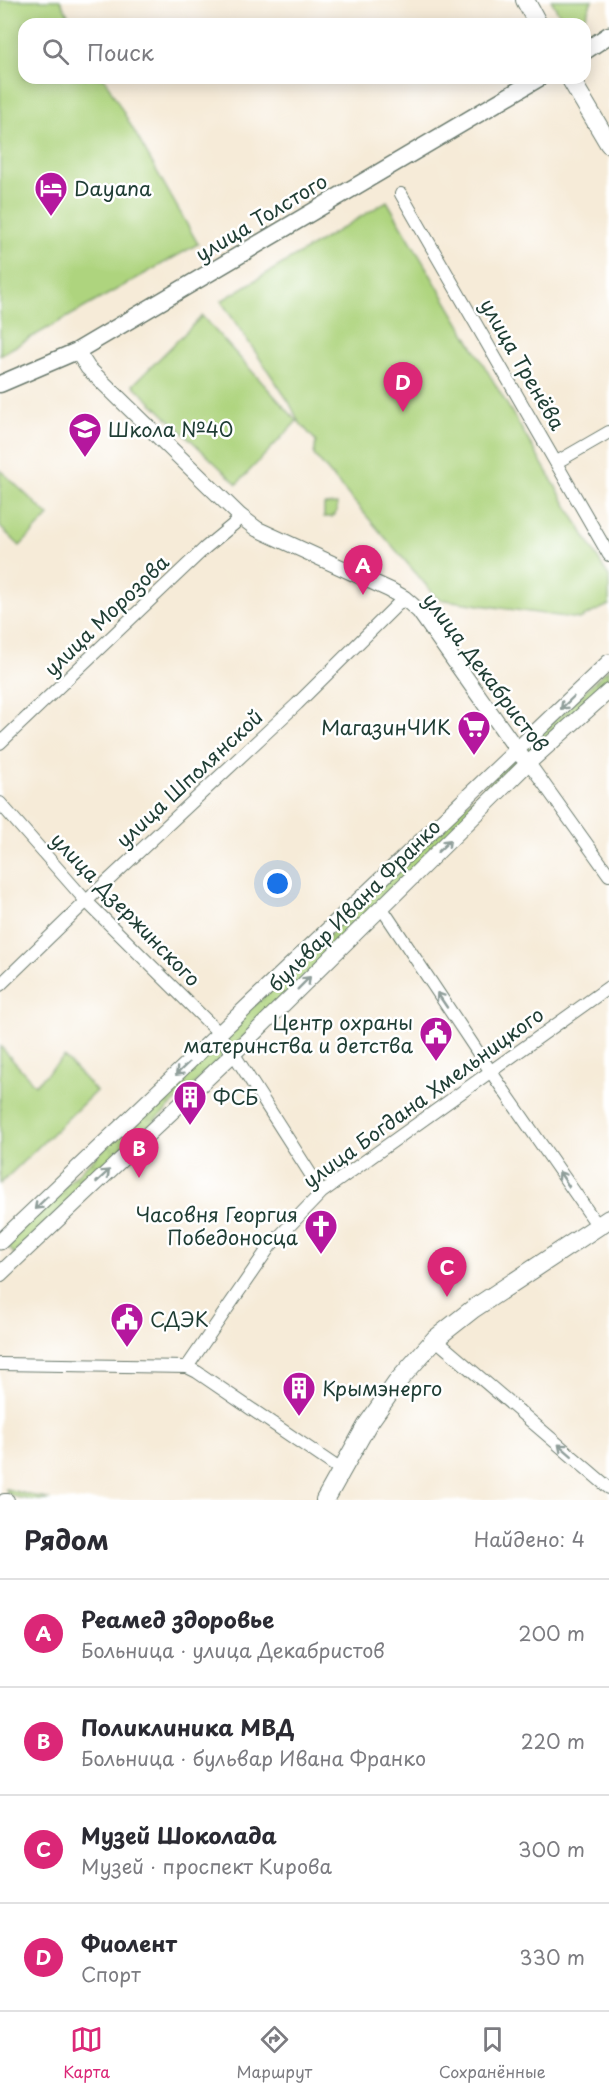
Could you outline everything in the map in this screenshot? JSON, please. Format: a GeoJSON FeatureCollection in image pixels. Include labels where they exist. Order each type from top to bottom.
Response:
{"type":"FeatureCollection","features":[{"type":"Feature","properties":{"kind":"main road"},"geometry":{"type":"LineString","coordinates":[[525,0],[535,18]]}},
{"type":"Feature","properties":{"kind":"main road"},"geometry":{"type":"LineString","coordinates":[[591,47],[609,35]]}},
{"type":"Feature","properties":{"kind":"main road","name":"улица Толстого"},"geometry":{"type":"LineString","coordinates":[[0,384],[63,359],[529,84]]}},
{"type":"Feature","properties":{"kind":"main road"},"geometry":{"type":"LineString","coordinates":[[574,84],[609,144]]}},
{"type":"Feature","properties":{"kind":"main road"},"geometry":{"type":"LineString","coordinates":[[325,1500],[367,1425],[392,1390],[435,1340],[473,1309],[603,1222]]}},
{"type":"Feature","properties":{"kind":"street","name":"улица Тренёва"},"geometry":{"type":"LineString","coordinates":[[401,194],[609,555]]}},
{"type":"Feature","properties":{"kind":"street","name":"улица Декабристов"},"geometry":{"type":"LineString","coordinates":[[76,351],[88,368],[240,516],[257,529],[390,590],[404,598],[418,611],[609,875]]}},
{"type":"Feature","properties":{"kind":"street"},"geometry":{"type":"LineString","coordinates":[[557,462],[609,432]]}},
{"type":"Feature","properties":{"kind":"street","name":"улица Морозова"},"geometry":{"type":"LineString","coordinates":[[0,743],[240,516]]}},
{"type":"Feature","properties":{"kind":"street","name":"улица Шполянской"},"geometry":{"type":"LineString","coordinates":[[0,985],[86,901],[297,704],[404,598]]}},
{"type":"Feature","properties":{"kind":"street","name":"бульвар Ивана Франко"},"geometry":{"type":"LineString","coordinates":[[0,1242],[609,663]]}},
{"type":"Feature","properties":{"kind":"street","name":"бульвар Ивана Франко"},"geometry":{"type":"LineString","coordinates":[[0,1274],[232,1054],[528,763],[609,691]]}},
{"type":"Feature","properties":{"kind":"street","name":"улица Дзержинского"},"geometry":{"type":"LineString","coordinates":[[0,803],[86,901],[219,1034],[322,1192]]}},
{"type":"Feature","properties":{"kind":"street"},"geometry":{"type":"LineString","coordinates":[[381,907],[490,1072],[603,1222]]}},
{"type":"Feature","properties":{"kind":"street","name":"улица Богдана Хмельницкого"},"geometry":{"type":"LineString","coordinates":[[187,1367],[270,1246],[322,1192],[609,987]]}},
{"type":"Feature","properties":{"kind":"street"},"geometry":{"type":"LineString","coordinates":[[435,1340],[609,1488]]}},
{"type":"Feature","properties":{"kind":"street"},"geometry":{"type":"LineString","coordinates":[[0,1364],[187,1367],[341,1470]]}},
{"type":"Feature","properties":{"kind":"green space"},"geometry":{"type":"Polygon","coordinates":[[[0,0],[60,0],[70,18],[18,18],[18,84],[107,84],[198,244],[0,355],[0,0]]]}},
{"type":"Feature","properties":{"kind":"green space"},"geometry":{"type":"Polygon","coordinates":[[[551,0],[592,0],[585,18],[562,18],[551,0]]]}},
{"type":"Feature","properties":{"kind":"green space"},"geometry":{"type":"Polygon","coordinates":[[[387,201],[609,577],[609,605],[579,619],[438,599],[314,455],[316,441],[299,422],[289,402],[221,301],[387,201]]]}},
{"type":"Feature","properties":{"kind":"green space"},"geometry":{"type":"Polygon","coordinates":[[[202,316],[297,421],[237,484],[133,385],[202,316]]]}},
{"type":"Feature","properties":{"kind":"green space"},"geometry":{"type":"Polygon","coordinates":[[[0,470],[49,516],[20,546],[0,527],[0,470]]]}},
{"type":"Feature","properties":{"kind":"green space"},"geometry":{"type":"Polygon","coordinates":[[[337,504],[337,511],[332,517],[324,517],[324,505],[337,504]]]}},
{"type":"Feature","properties":{"kind":"green space"},"geometry":{"type":"Polygon","coordinates":[[[609,668],[609,686],[527,759],[521,752],[609,668]]]}},
{"type":"Feature","properties":{"kind":"green space"},"geometry":{"type":"Polygon","coordinates":[[[518,755],[524,762],[232,1048],[223,1035],[518,755]]]}},
{"type":"Feature","properties":{"kind":"green space"},"geometry":{"type":"Polygon","coordinates":[[[219,1039],[228,1052],[14,1254],[5,1243],[219,1039]]]}},
{"type":"Feature","properties":{"kind":"green space"},"geometry":{"type":"Polygon","coordinates":[[[0,1046],[35,1085],[64,1057],[96,1091],[0,1184],[0,1046]]]}},
{"type":"Feature","properties":{"kind":"green space"},"geometry":{"type":"Polygon","coordinates":[[[6,1489],[51,1500],[18,1497],[7,1494],[6,1489]]]}},
{"type":"Feature","properties":{"kind":"place","name":"Dayana"},"geometry":{"type":"Point","coordinates":[51,217]}},
{"type":"Feature","properties":{"kind":"place","name":"Фиолент"},"geometry":{"type":"Point","coordinates":[403,412]}},
{"type":"Feature","properties":{"kind":"place","name":"Школа №40"},"geometry":{"type":"Point","coordinates":[85,458]}},
{"type":"Feature","properties":{"kind":"place","name":"Реамед здоровье"},"geometry":{"type":"Point","coordinates":[363,595]}},
{"type":"Feature","properties":{"kind":"place","name":"МагазинЧИК"},"geometry":{"type":"Point","coordinates":[474,756]}},
{"type":"Feature","properties":{"kind":"place","name":"Центр охраны материнства и детства"},"geometry":{"type":"Point","coordinates":[436,1062]}},
{"type":"Feature","properties":{"kind":"place","name":"ФСБ"},"geometry":{"type":"Point","coordinates":[190,1126]}},
{"type":"Feature","properties":{"kind":"place","name":"Поликлиника МВД"},"geometry":{"type":"Point","coordinates":[139,1178]}},
{"type":"Feature","properties":{"kind":"place","name":"Часовня Георгия Победоносца"},"geometry":{"type":"Point","coordinates":[321,1255]}},
{"type":"Feature","properties":{"kind":"place","name":"Музей Шоколада"},"geometry":{"type":"Point","coordinates":[447,1297]}},
{"type":"Feature","properties":{"kind":"place","name":"СДЭК"},"geometry":{"type":"Point","coordinates":[127,1348]}},
{"type":"Feature","properties":{"kind":"place","name":"Крымэнерго"},"geometry":{"type":"Point","coordinates":[299,1417]}}]}
